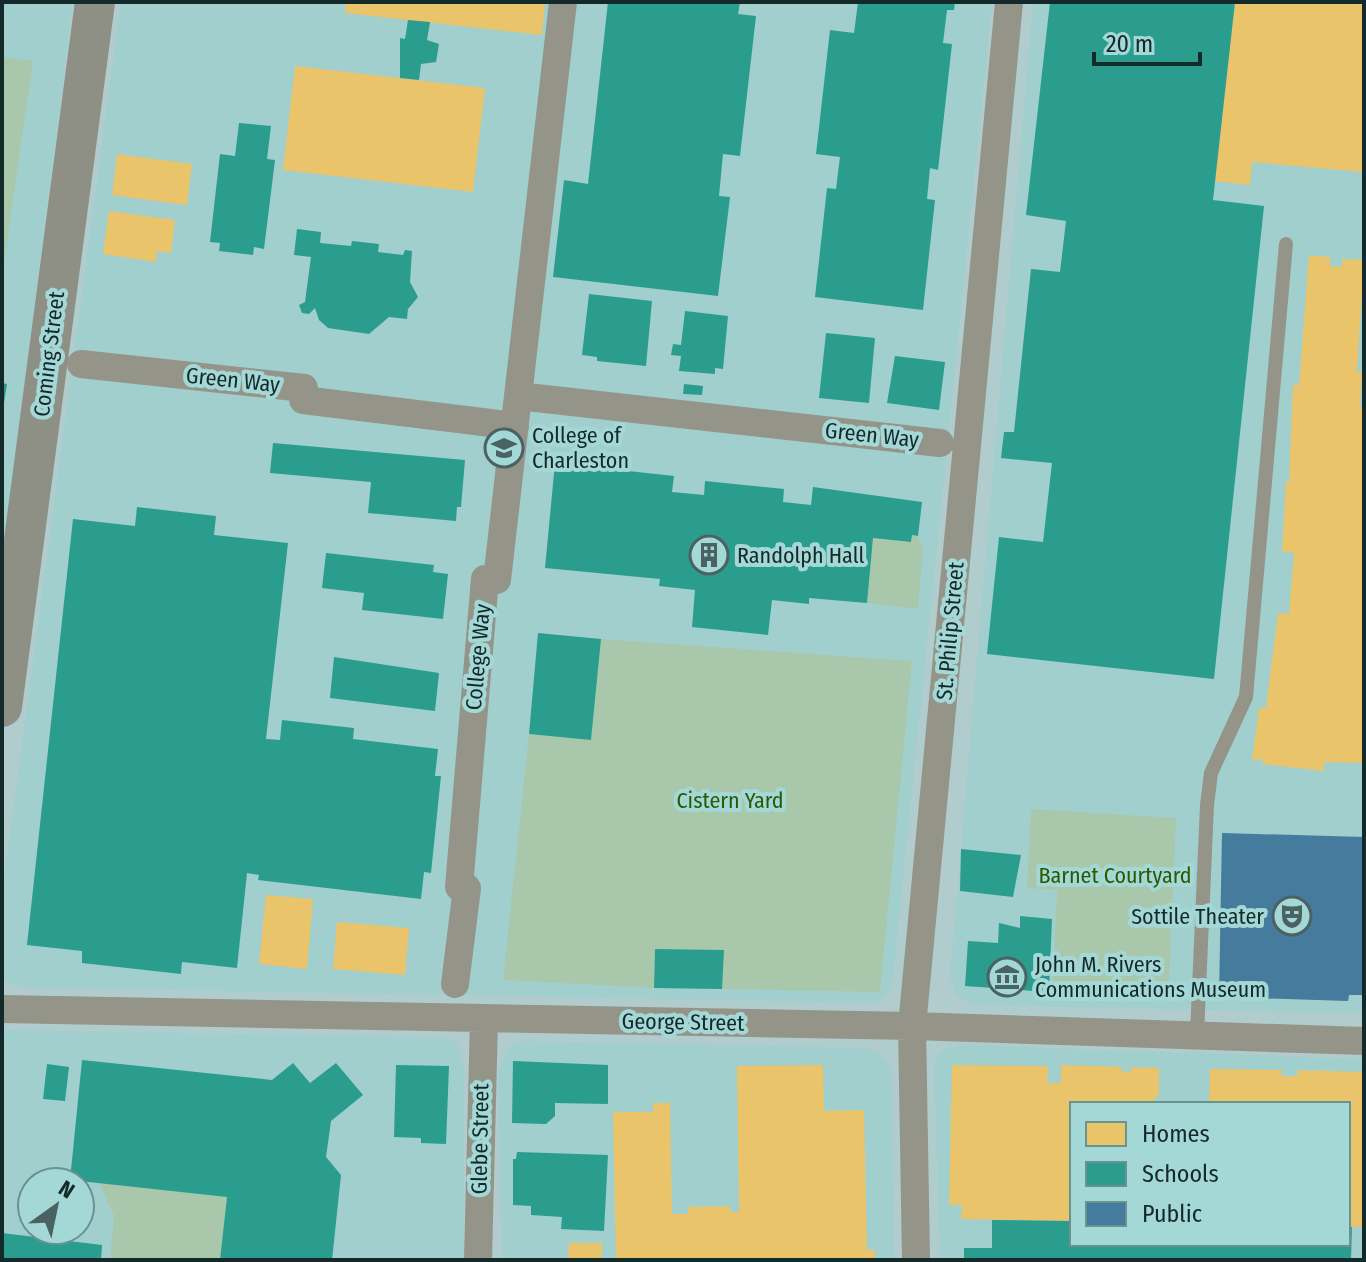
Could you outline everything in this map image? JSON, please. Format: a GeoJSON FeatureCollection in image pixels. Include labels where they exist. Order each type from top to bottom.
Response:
{"type":"FeatureCollection","features":[{"type":"Feature","properties":{"kind":"street","name":"Coming Street"},"geometry":{"type":"LineString","coordinates":[[2,707],[7,630],[95,2]]}},
{"type":"Feature","properties":{"kind":"street","name":"College Way"},"geometry":{"type":"LineString","coordinates":[[455,984],[467,888],[459,887],[485,579],[497,580],[563,2]]}},
{"type":"Feature","properties":{"kind":"street","name":"St. Philip Street"},"geometry":{"type":"LineString","coordinates":[[916,1260],[912,1026],[1009,2]]}},
{"type":"Feature","properties":{"kind":"street","name":"Green Way"},"geometry":{"type":"LineString","coordinates":[[81,364],[304,388],[303,400],[515,426]]}},
{"type":"Feature","properties":{"kind":"street","name":"Green Way"},"geometry":{"type":"LineString","coordinates":[[518,396],[940,443]]}},
{"type":"Feature","properties":{"kind":"street","name":"George Street"},"geometry":{"type":"LineString","coordinates":[[2,1009],[912,1026],[1364,1041]]}},
{"type":"Feature","properties":{"kind":"street","name":"Glebe Street"},"geometry":{"type":"LineString","coordinates":[[478,1260],[484,1019]]}},
{"type":"Feature","properties":{"kind":"lane"},"geometry":{"type":"LineString","coordinates":[[1197,1035],[1207,805],[1211,773],[1246,697],[1286,244]]}},
{"type":"Feature","properties":{"kind":"shaded area"},"geometry":{"type":"Polygon","coordinates":[[[2,2],[73,2],[2,561],[2,2]]]}},
{"type":"Feature","properties":{"kind":"shaded area","name":"College of Charleston"},"geometry":{"type":"Polygon","coordinates":[[[121,2],[992,2],[893,977],[890,991],[878,1003],[18,987],[2,979],[2,894],[121,2]]]}},
{"type":"Feature","properties":{"kind":"shaded area"},"geometry":{"type":"Polygon","coordinates":[[[1033,2],[1364,2],[1364,1013],[972,1005],[956,995],[950,977],[1033,2]]]}},
{"type":"Feature","properties":{"kind":"shaded area"},"geometry":{"type":"Polygon","coordinates":[[[2,1030],[446,1038],[457,1043],[464,1072],[464,1260],[2,1260],[2,1030]]]}},
{"type":"Feature","properties":{"kind":"shaded area"},"geometry":{"type":"Polygon","coordinates":[[[521,1041],[867,1048],[880,1055],[891,1071],[894,1260],[502,1260],[498,1072],[510,1046],[521,1041]]]}},
{"type":"Feature","properties":{"kind":"shaded area"},"geometry":{"type":"Polygon","coordinates":[[[962,1045],[1364,1059],[1364,1260],[940,1260],[934,1063],[944,1049],[962,1045]]]}},
{"type":"Feature","properties":{"kind":"green space"},"geometry":{"type":"Polygon","coordinates":[[[2,57],[33,61],[4,262],[2,262],[2,57]]]}},
{"type":"Feature","properties":{"kind":"green space"},"geometry":{"type":"Polygon","coordinates":[[[912,535],[918,536],[923,549],[918,609],[867,603],[873,538],[910,542],[912,535]]]}},
{"type":"Feature","properties":{"kind":"green space","name":"Cistern Yard"},"geometry":{"type":"Polygon","coordinates":[[[601,639],[912,661],[880,992],[722,989],[723,950],[655,949],[654,988],[503,980],[529,734],[591,740],[601,639]]]}},
{"type":"Feature","properties":{"kind":"green space","name":"Barnet Courtyard"},"geometry":{"type":"Polygon","coordinates":[[[1031,809],[1176,818],[1168,1001],[1052,997],[1057,890],[1027,888],[1031,809]]]}},
{"type":"Feature","properties":{"kind":"green space"},"geometry":{"type":"Polygon","coordinates":[[[99,1183],[227,1197],[220,1260],[110,1260],[114,1216],[99,1183]]]}},
{"type":"Feature","properties":{"kind":"building: Homes"},"geometry":{"type":"Polygon","coordinates":[[[346,2],[545,2],[542,35],[345,13],[346,2]]]}},
{"type":"Feature","properties":{"kind":"building: Homes"},"geometry":{"type":"Polygon","coordinates":[[[1235,2],[1364,2],[1362,172],[1252,162],[1250,185],[1214,181],[1235,2]]]}},
{"type":"Feature","properties":{"kind":"building: Homes"},"geometry":{"type":"Polygon","coordinates":[[[295,66],[485,88],[473,192],[283,170],[295,66]]]}},
{"type":"Feature","properties":{"kind":"building: Homes"},"geometry":{"type":"Polygon","coordinates":[[[117,154],[192,164],[187,205],[112,195],[117,154]]]}},
{"type":"Feature","properties":{"kind":"building: Homes"},"geometry":{"type":"Polygon","coordinates":[[[109,211],[175,220],[171,253],[157,251],[156,262],[103,254],[109,211]]]}},
{"type":"Feature","properties":{"kind":"building: Homes"},"geometry":{"type":"Polygon","coordinates":[[[1309,255],[1330,257],[1330,266],[1342,267],[1342,259],[1364,260],[1357,372],[1362,372],[1360,407],[1364,407],[1364,763],[1324,762],[1324,771],[1262,764],[1263,759],[1252,760],[1259,708],[1266,708],[1278,613],[1289,614],[1294,553],[1282,551],[1286,482],[1289,482],[1293,385],[1299,385],[1309,255]]]}},
{"type":"Feature","properties":{"kind":"building: Homes"},"geometry":{"type":"Polygon","coordinates":[[[266,895],[313,899],[307,969],[259,964],[266,895]]]}},
{"type":"Feature","properties":{"kind":"building: Homes"},"geometry":{"type":"Polygon","coordinates":[[[337,922],[409,928],[405,975],[333,969],[337,922]]]}},
{"type":"Feature","properties":{"kind":"building: Homes"},"geometry":{"type":"Polygon","coordinates":[[[823,1065],[824,1111],[864,1110],[867,1250],[875,1250],[875,1260],[616,1260],[613,1112],[653,1112],[653,1103],[670,1103],[672,1214],[688,1214],[688,1207],[730,1206],[730,1212],[739,1212],[737,1066],[823,1065]]]}},
{"type":"Feature","properties":{"kind":"building: Homes"},"geometry":{"type":"Polygon","coordinates":[[[952,1065],[1048,1066],[1047,1083],[1061,1083],[1061,1065],[1121,1067],[1121,1071],[1131,1072],[1131,1067],[1159,1068],[1159,1096],[1155,1096],[1155,1102],[1070,1102],[1070,1221],[961,1219],[962,1205],[949,1205],[952,1065]]]}},
{"type":"Feature","properties":{"kind":"building: Homes"},"geometry":{"type":"Polygon","coordinates":[[[1210,1069],[1282,1070],[1281,1076],[1297,1076],[1298,1070],[1364,1072],[1364,1227],[1350,1227],[1350,1102],[1209,1102],[1210,1069]]]}},
{"type":"Feature","properties":{"kind":"building: Homes"},"geometry":{"type":"Polygon","coordinates":[[[569,1243],[602,1243],[602,1260],[568,1260],[569,1243]]]}},
{"type":"Feature","properties":{"kind":"building: Schools"},"geometry":{"type":"Polygon","coordinates":[[[608,2],[740,2],[738,14],[756,16],[740,156],[723,154],[719,196],[730,197],[718,296],[553,277],[564,180],[588,184],[608,2]]]}},
{"type":"Feature","properties":{"kind":"building: Schools"},"geometry":{"type":"Polygon","coordinates":[[[858,2],[955,2],[954,10],[947,10],[943,43],[952,44],[938,170],[930,168],[927,199],[935,200],[923,310],[815,297],[827,188],[836,189],[840,157],[816,154],[830,30],[854,33],[858,2]]]}},
{"type":"Feature","properties":{"kind":"building: Schools"},"geometry":{"type":"Polygon","coordinates":[[[1050,2],[1235,2],[1213,200],[1264,206],[1214,679],[987,654],[999,537],[1043,542],[1052,463],[1001,458],[1004,432],[1014,432],[1031,269],[1060,272],[1066,221],[1026,215],[1050,2]]]}},
{"type":"Feature","properties":{"kind":"building: Schools"},"geometry":{"type":"Polygon","coordinates":[[[408,20],[430,22],[427,40],[439,44],[436,62],[421,64],[419,80],[400,78],[400,38],[405,39],[408,20]]]}},
{"type":"Feature","properties":{"kind":"building: Schools"},"geometry":{"type":"Polygon","coordinates":[[[239,123],[271,126],[267,159],[275,160],[264,249],[254,247],[253,255],[219,251],[220,243],[210,242],[220,154],[235,156],[239,123]]]}},
{"type":"Feature","properties":{"kind":"building: Schools"},"geometry":{"type":"Polygon","coordinates":[[[297,229],[321,232],[320,243],[351,246],[352,241],[379,244],[378,252],[403,255],[405,250],[412,251],[410,282],[418,297],[408,309],[407,319],[389,317],[369,334],[328,328],[319,320],[315,308],[309,314],[302,313],[299,305],[305,302],[311,257],[294,255],[297,229]]]}},
{"type":"Feature","properties":{"kind":"building: Schools"},"geometry":{"type":"Polygon","coordinates":[[[589,294],[652,301],[646,366],[597,361],[597,357],[582,355],[589,294]]]}},
{"type":"Feature","properties":{"kind":"building: Schools"},"geometry":{"type":"Polygon","coordinates":[[[685,311],[728,316],[723,369],[715,368],[715,374],[679,371],[681,356],[671,355],[673,344],[681,345],[685,311]]]}},
{"type":"Feature","properties":{"kind":"building: Schools"},"geometry":{"type":"Polygon","coordinates":[[[826,333],[875,338],[869,403],[819,398],[826,333]]]}},
{"type":"Feature","properties":{"kind":"building: Schools"},"geometry":{"type":"Polygon","coordinates":[[[895,356],[945,362],[939,410],[887,403],[895,356]]]}},
{"type":"Feature","properties":{"kind":"building: Schools"},"geometry":{"type":"Polygon","coordinates":[[[2,383],[7,384],[4,403],[2,403],[2,383]]]}},
{"type":"Feature","properties":{"kind":"building: Schools"},"geometry":{"type":"Polygon","coordinates":[[[684,384],[703,386],[702,395],[683,394],[684,384]]]}},
{"type":"Feature","properties":{"kind":"building: Schools"},"geometry":{"type":"Polygon","coordinates":[[[273,443],[465,460],[461,507],[457,507],[456,521],[368,513],[371,482],[270,473],[273,443]]]}},
{"type":"Feature","properties":{"kind":"building: Schools","name":"Randolph Hall"},"geometry":{"type":"Polygon","coordinates":[[[555,463],[674,476],[672,492],[704,495],[705,481],[784,489],[783,502],[811,505],[813,487],[922,502],[918,536],[912,535],[911,542],[873,538],[867,603],[809,598],[809,604],[772,600],[768,635],[692,627],[695,590],[659,586],[660,579],[545,568],[555,463]]]}},
{"type":"Feature","properties":{"kind":"building: Schools"},"geometry":{"type":"Polygon","coordinates":[[[137,507],[216,516],[214,535],[288,543],[266,739],[280,740],[282,720],[354,728],[353,739],[438,749],[435,776],[441,776],[431,873],[424,872],[421,899],[258,880],[259,875],[247,873],[237,968],[182,962],[181,974],[82,963],[82,951],[27,945],[73,519],[135,526],[137,507]]]}},
{"type":"Feature","properties":{"kind":"building: Schools"},"geometry":{"type":"Polygon","coordinates":[[[326,553],[434,565],[433,572],[448,574],[443,619],[362,610],[364,593],[322,588],[326,553]]]}},
{"type":"Feature","properties":{"kind":"building: Schools"},"geometry":{"type":"Polygon","coordinates":[[[538,633],[601,639],[591,740],[529,734],[538,633]]]}},
{"type":"Feature","properties":{"kind":"building: Schools"},"geometry":{"type":"Polygon","coordinates":[[[334,657],[439,673],[435,711],[330,698],[334,657]]]}},
{"type":"Feature","properties":{"kind":"building: Schools"},"geometry":{"type":"Polygon","coordinates":[[[961,849],[1021,855],[1013,897],[960,891],[961,849]]]}},
{"type":"Feature","properties":{"kind":"building: Schools"},"geometry":{"type":"Polygon","coordinates":[[[1020,916],[1052,919],[1049,992],[965,986],[968,941],[998,943],[999,923],[1020,928],[1020,916]]]}},
{"type":"Feature","properties":{"kind":"building: Schools"},"geometry":{"type":"Polygon","coordinates":[[[655,949],[724,950],[722,989],[654,988],[655,949]]]}},
{"type":"Feature","properties":{"kind":"building: Schools"},"geometry":{"type":"Polygon","coordinates":[[[82,1060],[272,1080],[293,1063],[310,1083],[336,1063],[363,1095],[331,1121],[326,1157],[341,1175],[332,1260],[220,1260],[227,1197],[96,1183],[96,1166],[71,1166],[82,1060]]]}},
{"type":"Feature","properties":{"kind":"building: Schools"},"geometry":{"type":"Polygon","coordinates":[[[513,1061],[608,1065],[608,1104],[555,1103],[555,1116],[546,1124],[512,1123],[513,1061]]]}},
{"type":"Feature","properties":{"kind":"building: Schools"},"geometry":{"type":"Polygon","coordinates":[[[47,1064],[69,1067],[65,1101],[43,1099],[47,1064]]]}},
{"type":"Feature","properties":{"kind":"building: Schools"},"geometry":{"type":"Polygon","coordinates":[[[396,1065],[449,1066],[446,1144],[421,1143],[421,1138],[394,1137],[396,1065]]]}},
{"type":"Feature","properties":{"kind":"building: Schools"},"geometry":{"type":"Polygon","coordinates":[[[517,1152],[608,1155],[604,1231],[561,1229],[562,1217],[531,1215],[531,1206],[513,1205],[513,1159],[516,1159],[517,1152]]]}},
{"type":"Feature","properties":{"kind":"building: Schools"},"geometry":{"type":"Polygon","coordinates":[[[992,1220],[1070,1221],[1070,1246],[1350,1246],[1352,1227],[1351,1260],[964,1260],[964,1248],[992,1248],[992,1220]]]}},
{"type":"Feature","properties":{"kind":"building: Schools"},"geometry":{"type":"Polygon","coordinates":[[[2,1233],[16,1235],[16,1246],[102,1245],[101,1260],[2,1260],[2,1233]]]}},
{"type":"Feature","properties":{"kind":"building: Public","name":"Sottile Theater"},"geometry":{"type":"Polygon","coordinates":[[[1222,833],[1364,837],[1364,995],[1349,995],[1348,1001],[1219,997],[1222,833]]]}},
{"type":"Feature","properties":{"kind":"place","name":"College of Charleston"},"geometry":{"type":"Point","coordinates":[504,448]}},
{"type":"Feature","properties":{"kind":"place","name":"Randolph Hall"},"geometry":{"type":"Point","coordinates":[709,555]}},
{"type":"Feature","properties":{"kind":"place","name":"Sottile Theater"},"geometry":{"type":"Point","coordinates":[1292,916]}},
{"type":"Feature","properties":{"kind":"place","name":"John M. Rivers Communications Museum"},"geometry":{"type":"Point","coordinates":[1007,977]}}]}
